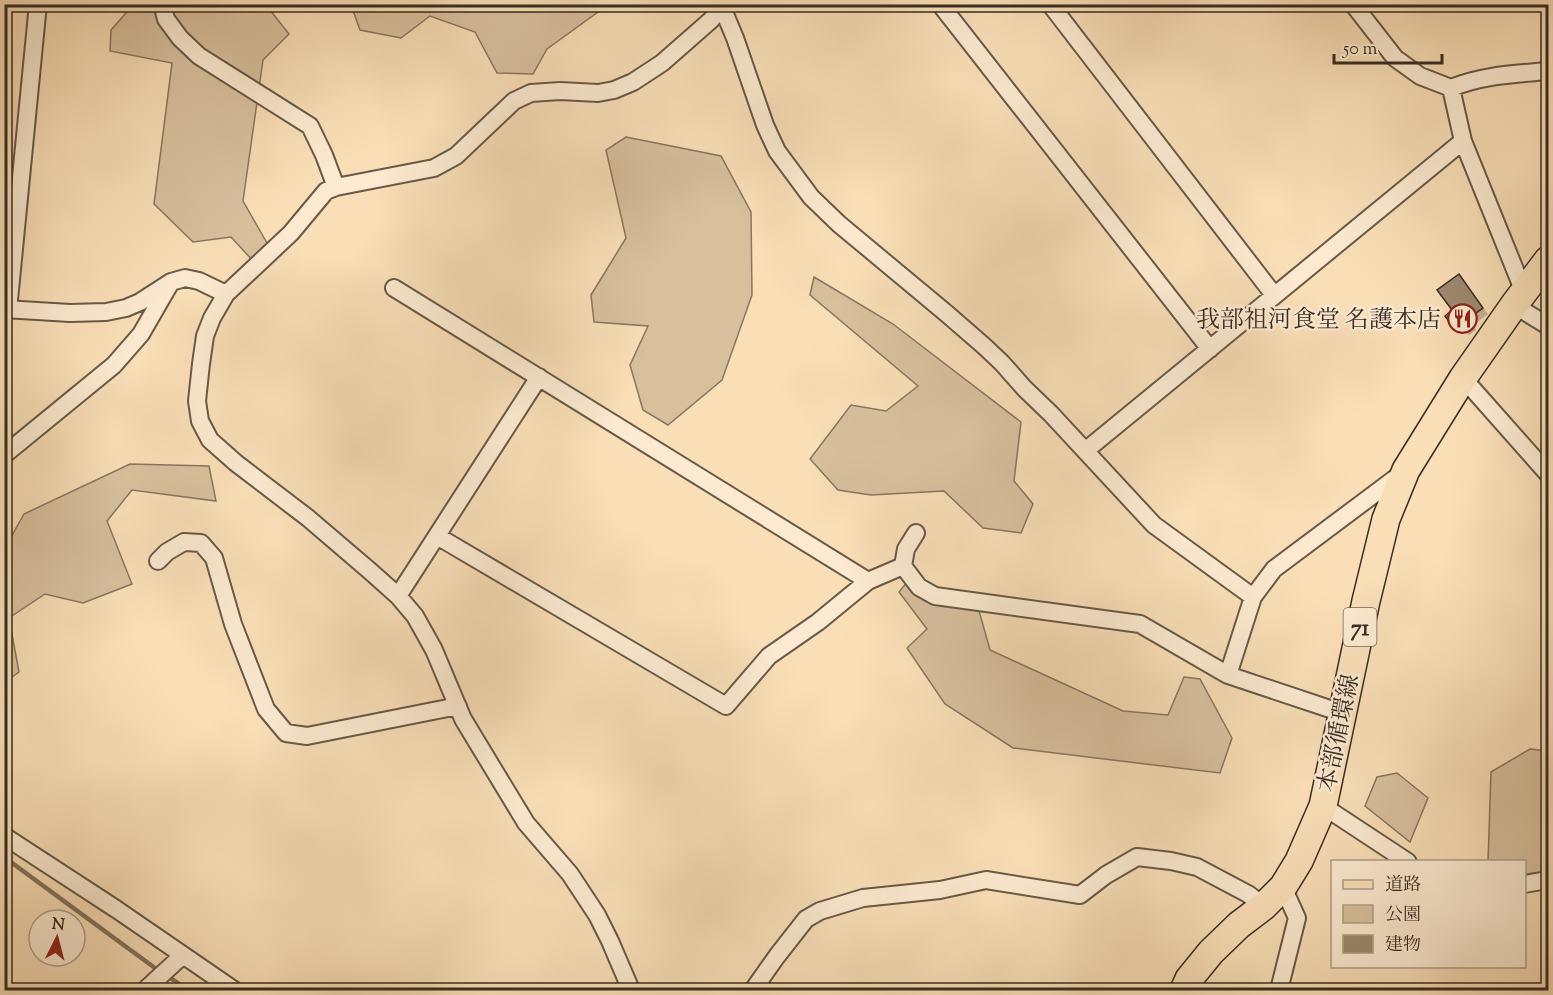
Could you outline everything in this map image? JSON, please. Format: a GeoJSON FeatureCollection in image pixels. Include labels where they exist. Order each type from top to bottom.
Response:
{"type":"FeatureCollection","features":[{"type":"Feature","properties":{"kind":"main road","name":"本部循環線"},"geometry":{"type":"LineString","coordinates":[[1184,990],[1189,979],[1211,952],[1283,887],[1299,861],[1323,806],[1366,601],[1386,519],[1406,470],[1463,378],[1548,260]]}},
{"type":"Feature","properties":{"kind":"street"},"geometry":{"type":"LineString","coordinates":[[38,4],[6,310],[106,312],[126,308],[140,302],[171,282],[185,278],[199,281],[226,294]]}},
{"type":"Feature","properties":{"kind":"street"},"geometry":{"type":"LineString","coordinates":[[162,4],[166,19],[180,38],[199,56],[309,126],[324,155],[336,187]]}},
{"type":"Feature","properties":{"kind":"street"},"geometry":{"type":"LineString","coordinates":[[940,4],[1210,349]]}},
{"type":"Feature","properties":{"kind":"street"},"geometry":{"type":"LineString","coordinates":[[1050,4],[1274,295]]}},
{"type":"Feature","properties":{"kind":"street"},"geometry":{"type":"LineString","coordinates":[[1353,4],[1395,58],[1420,76],[1451,88],[1465,82],[1505,74],[1548,71]]}},
{"type":"Feature","properties":{"kind":"street"},"geometry":{"type":"LineString","coordinates":[[631,990],[597,915],[570,874],[526,823],[463,719],[434,650],[415,616],[398,596],[308,518],[236,463],[210,440],[200,421],[197,401],[200,373],[205,336],[212,318],[226,294],[291,233],[326,191],[336,187],[434,168],[456,156],[514,101],[531,93],[560,91],[598,93],[614,90],[633,82],[662,63],[711,20],[723,6],[765,125],[777,151],[811,197],[839,224],[984,346],[1154,525],[1253,597]]}},
{"type":"Feature","properties":{"kind":"street"},"geometry":{"type":"LineString","coordinates":[[1451,88],[1463,141],[1519,298],[1548,326]]}},
{"type":"Feature","properties":{"kind":"street"},"geometry":{"type":"LineString","coordinates":[[1085,451],[1463,141]]}},
{"type":"Feature","properties":{"kind":"street"},"geometry":{"type":"LineString","coordinates":[[4,455],[114,365],[141,334],[171,282]]}},
{"type":"Feature","properties":{"kind":"street"},"geometry":{"type":"LineString","coordinates":[[394,288],[868,581]]}},
{"type":"Feature","properties":{"kind":"street"},"geometry":{"type":"LineString","coordinates":[[398,596],[539,377]]}},
{"type":"Feature","properties":{"kind":"street"},"geometry":{"type":"LineString","coordinates":[[1463,378],[1548,474]]}},
{"type":"Feature","properties":{"kind":"street"},"geometry":{"type":"LineString","coordinates":[[1228,675],[1253,597],[1274,569],[1406,470]]}},
{"type":"Feature","properties":{"kind":"street"},"geometry":{"type":"LineString","coordinates":[[916,533],[906,549],[903,566],[919,587],[935,596],[1140,624],[1228,675],[1342,713]]}},
{"type":"Feature","properties":{"kind":"street"},"geometry":{"type":"LineString","coordinates":[[437,536],[726,706],[769,656],[818,622],[868,581],[903,566]]}},
{"type":"Feature","properties":{"kind":"street"},"geometry":{"type":"LineString","coordinates":[[158,561],[167,552],[184,542],[201,543],[214,558],[233,624],[266,709],[286,733],[307,736],[458,706]]}},
{"type":"Feature","properties":{"kind":"street"},"geometry":{"type":"LineString","coordinates":[[1323,806],[1406,860]]}},
{"type":"Feature","properties":{"kind":"street"},"geometry":{"type":"LineString","coordinates":[[4,836],[234,990]]}},
{"type":"Feature","properties":{"kind":"street"},"geometry":{"type":"LineString","coordinates":[[753,990],[806,919],[820,911],[863,898],[940,890],[986,880],[1080,895],[1106,875],[1137,857],[1197,867],[1248,894],[1264,906]]}},
{"type":"Feature","properties":{"kind":"street"},"geometry":{"type":"LineString","coordinates":[[1526,884],[1548,880]]}},
{"type":"Feature","properties":{"kind":"street"},"geometry":{"type":"LineString","coordinates":[[1279,990],[1297,918],[1283,887]]}},
{"type":"Feature","properties":{"kind":"street"},"geometry":{"type":"LineString","coordinates":[[145,990],[183,955]]}},
{"type":"Feature","properties":{"kind":"green space"},"geometry":{"type":"Polygon","coordinates":[[[602,4],[602,9],[547,49],[533,74],[497,73],[475,32],[430,16],[401,38],[360,30],[351,5],[602,4]]]}},
{"type":"Feature","properties":{"kind":"green space"},"geometry":{"type":"Polygon","coordinates":[[[133,5],[266,5],[289,34],[263,60],[243,201],[271,250],[255,263],[231,237],[193,242],[154,204],[172,63],[110,51],[111,30],[133,5]]]}},
{"type":"Feature","properties":{"kind":"green space"},"geometry":{"type":"Polygon","coordinates":[[[626,137],[721,156],[751,212],[752,295],[722,380],[668,425],[643,410],[630,365],[648,326],[594,322],[591,295],[626,238],[606,150],[626,137]]]}},
{"type":"Feature","properties":{"kind":"green space"},"geometry":{"type":"Polygon","coordinates":[[[814,277],[893,324],[1021,422],[1014,481],[1033,504],[1021,533],[983,528],[944,491],[871,495],[838,490],[810,459],[851,405],[886,411],[918,386],[810,295],[814,277]]]}},
{"type":"Feature","properties":{"kind":"green space"},"geometry":{"type":"Polygon","coordinates":[[[130,464],[209,466],[216,501],[132,490],[107,521],[132,584],[83,603],[45,594],[9,618],[19,672],[5,682],[5,548],[24,514],[130,464]]]}},
{"type":"Feature","properties":{"kind":"green space"},"geometry":{"type":"Polygon","coordinates":[[[908,581],[978,607],[990,650],[1123,711],[1168,715],[1184,677],[1200,679],[1232,738],[1220,773],[1013,748],[945,704],[907,648],[927,629],[899,592],[908,581]]]}},
{"type":"Feature","properties":{"kind":"green space"},"geometry":{"type":"Polygon","coordinates":[[[1530,749],[1548,751],[1547,891],[1526,883],[1526,860],[1488,860],[1491,772],[1530,749]]]}},
{"type":"Feature","properties":{"kind":"green space"},"geometry":{"type":"Polygon","coordinates":[[[1397,773],[1428,798],[1410,842],[1365,806],[1377,777],[1397,773]]]}},
{"type":"Feature","properties":{"kind":"building"},"geometry":{"type":"Polygon","coordinates":[[[1459,274],[1483,308],[1468,319],[1472,324],[1462,330],[1458,326],[1454,328],[1445,316],[1452,310],[1437,290],[1459,274]]]}},
{"type":"Feature","properties":{"kind":"waterway"},"geometry":{"type":"LineString","coordinates":[[4,857],[159,971]]}},
{"type":"Feature","properties":{"kind":"waterway"},"geometry":{"type":"LineString","coordinates":[[166,975],[188,990]]}},
{"type":"Feature","properties":{"kind":"place","name":"我部祖河食堂 名護本店"},"geometry":{"type":"Point","coordinates":[1462,319]}}]}
